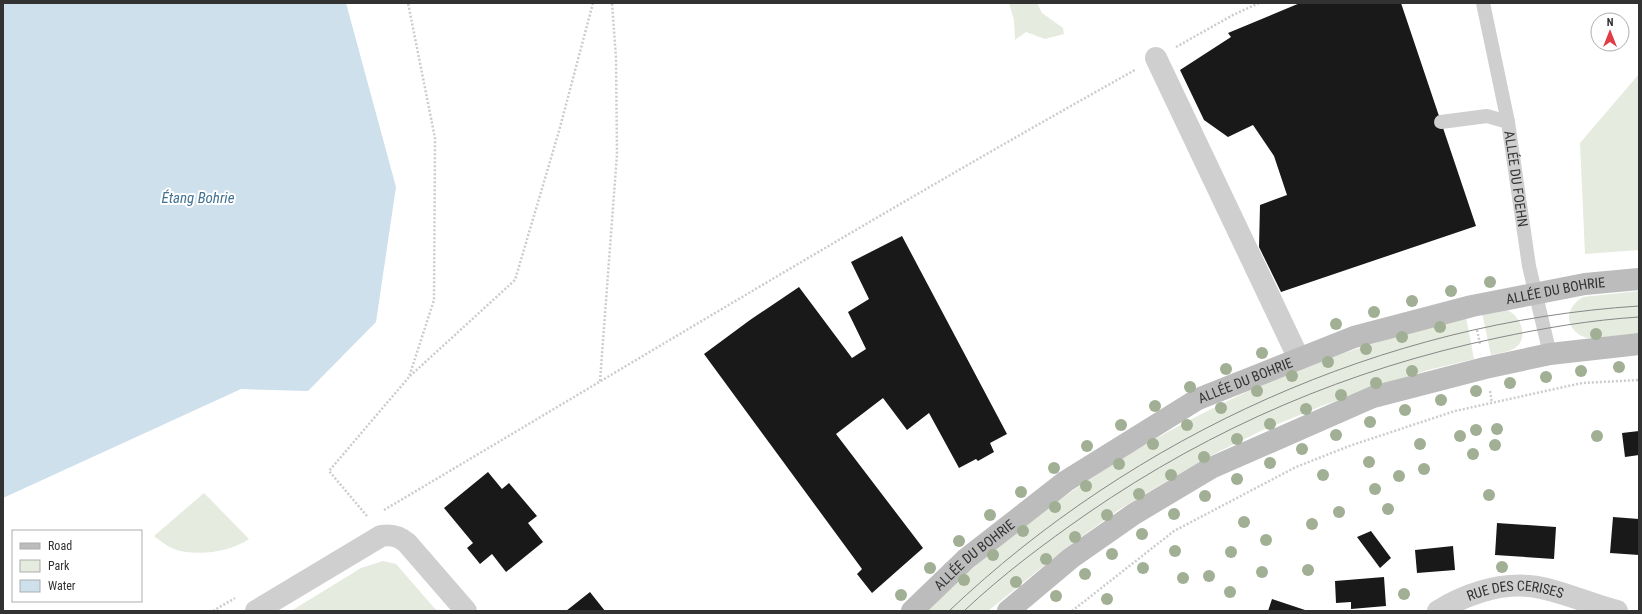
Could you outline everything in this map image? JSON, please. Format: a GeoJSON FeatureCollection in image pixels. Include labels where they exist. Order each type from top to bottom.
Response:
{"type":"FeatureCollection","features":[{"type":"Feature","properties":{"kind":"main road","name":"ALLÉE DU BOHRIE"},"geometry":{"type":"LineString","coordinates":[[912,611],[966,559],[1066,481],[1198,399],[1354,337],[1472,306],[1585,284],[1639,279]]}},
{"type":"Feature","properties":{"kind":"main road"},"geometry":{"type":"LineString","coordinates":[[1008,611],[1071,558],[1134,514],[1211,468],[1373,397],[1485,368],[1550,354],[1639,344]]}},
{"type":"Feature","properties":{"kind":"street"},"geometry":{"type":"LineString","coordinates":[[1156,58],[1299,359]]}},
{"type":"Feature","properties":{"kind":"street"},"geometry":{"type":"LineString","coordinates":[[256,611],[381,536],[388,535],[401,537],[408,543],[466,611]]}},
{"type":"Feature","properties":{"kind":"street","name":"RUE DES CERISES"},"geometry":{"type":"LineString","coordinates":[[1438,611],[1475,593],[1506,587],[1528,586],[1570,604],[1617,611]]}},
{"type":"Feature","properties":{"kind":"lane","name":"ALLÉE DU FOEHN"},"geometry":{"type":"LineString","coordinates":[[1483,3],[1508,122],[1529,266],[1550,354]]}},
{"type":"Feature","properties":{"kind":"lane"},"geometry":{"type":"LineString","coordinates":[[1441,122],[1487,116],[1508,122]]}},
{"type":"Feature","properties":{"kind":"path"},"geometry":{"type":"LineString","coordinates":[[408,3],[434,138],[434,300],[409,377]]}},
{"type":"Feature","properties":{"kind":"path"},"geometry":{"type":"LineString","coordinates":[[370,519],[329,471],[409,377],[515,280],[593,3]]}},
{"type":"Feature","properties":{"kind":"path"},"geometry":{"type":"LineString","coordinates":[[600,382],[617,154],[616,58],[612,3]]}},
{"type":"Feature","properties":{"kind":"path"},"geometry":{"type":"LineString","coordinates":[[384,511],[736,299],[984,155],[1232,15],[1259,3]]}},
{"type":"Feature","properties":{"kind":"path"},"geometry":{"type":"LineString","coordinates":[[1475,323],[1481,349]]}},
{"type":"Feature","properties":{"kind":"path"},"geometry":{"type":"LineString","coordinates":[[1072,611],[1174,531],[1296,466],[1352,445],[1455,411],[1582,383],[1639,380]]}},
{"type":"Feature","properties":{"kind":"path"},"geometry":{"type":"LineString","coordinates":[[213,611],[240,595]]}},
{"type":"Feature","properties":{"kind":"green space"},"geometry":{"type":"Polygon","coordinates":[[[1009,3],[1037,3],[1042,13],[1063,28],[1064,34],[1045,39],[1026,32],[1015,40],[1014,20],[1009,3]]]}},
{"type":"Feature","properties":{"kind":"green space"},"geometry":{"type":"Polygon","coordinates":[[[1639,74],[1639,250],[1585,254],[1580,143],[1639,74]]]}},
{"type":"Feature","properties":{"kind":"green space"},"geometry":{"type":"Polygon","coordinates":[[[1639,291],[1639,333],[1589,338],[1581,336],[1572,328],[1569,321],[1570,310],[1575,303],[1583,297],[1639,291]]]}},
{"type":"Feature","properties":{"kind":"green space"},"geometry":{"type":"Polygon","coordinates":[[[1507,310],[1516,317],[1522,327],[1522,339],[1515,348],[1491,355],[1482,313],[1507,310]]]}},
{"type":"Feature","properties":{"kind":"green space"},"geometry":{"type":"Polygon","coordinates":[[[1466,317],[1474,359],[1428,370],[1324,405],[1263,430],[1212,455],[1117,511],[1067,547],[988,611],[926,611],[1005,541],[1047,509],[1090,479],[1181,425],[1228,401],[1322,360],[1418,330],[1466,317]]]}},
{"type":"Feature","properties":{"kind":"green space"},"geometry":{"type":"Polygon","coordinates":[[[204,493],[249,539],[223,550],[192,553],[174,549],[154,536],[204,493]]]}},
{"type":"Feature","properties":{"kind":"green space"},"geometry":{"type":"Polygon","coordinates":[[[383,561],[396,564],[437,611],[291,611],[361,568],[383,561]]]}},
{"type":"Feature","properties":{"kind":"water","name":"Étang Bohrie"},"geometry":{"type":"Polygon","coordinates":[[[3,3],[346,3],[396,187],[376,322],[308,391],[241,389],[3,498],[3,3]]]}},
{"type":"Feature","properties":{"kind":"building"},"geometry":{"type":"Polygon","coordinates":[[[1300,3],[1401,3],[1476,226],[1281,292],[1259,247],[1260,205],[1287,195],[1274,156],[1253,125],[1228,137],[1204,120],[1180,70],[1231,37],[1228,33],[1300,3]]]}},
{"type":"Feature","properties":{"kind":"building"},"geometry":{"type":"Polygon","coordinates":[[[902,236],[1007,434],[990,443],[994,452],[978,461],[976,459],[959,468],[929,413],[907,430],[883,398],[836,434],[923,548],[872,593],[857,574],[862,569],[704,354],[750,320],[799,287],[852,358],[866,349],[848,312],[869,299],[851,262],[902,236]]]}},
{"type":"Feature","properties":{"kind":"building"},"geometry":{"type":"Polygon","coordinates":[[[1639,431],[1639,455],[1625,457],[1622,433],[1639,431]]]}},
{"type":"Feature","properties":{"kind":"building"},"geometry":{"type":"Polygon","coordinates":[[[488,472],[502,489],[509,483],[537,516],[528,523],[543,542],[506,572],[492,554],[480,564],[467,548],[473,543],[444,508],[488,472]]]}},
{"type":"Feature","properties":{"kind":"building"},"geometry":{"type":"Polygon","coordinates":[[[1613,517],[1639,519],[1639,555],[1610,553],[1613,517]]]}},
{"type":"Feature","properties":{"kind":"building"},"geometry":{"type":"Polygon","coordinates":[[[1497,523],[1556,527],[1554,559],[1495,555],[1497,523]]]}},
{"type":"Feature","properties":{"kind":"building"},"geometry":{"type":"Polygon","coordinates":[[[1371,531],[1391,558],[1380,568],[1357,537],[1371,531]]]}},
{"type":"Feature","properties":{"kind":"building"},"geometry":{"type":"Polygon","coordinates":[[[1453,546],[1455,570],[1417,573],[1415,550],[1453,546]]]}},
{"type":"Feature","properties":{"kind":"building"},"geometry":{"type":"Polygon","coordinates":[[[1384,577],[1386,606],[1351,609],[1351,602],[1336,603],[1335,581],[1384,577]]]}},
{"type":"Feature","properties":{"kind":"building"},"geometry":{"type":"Polygon","coordinates":[[[590,592],[605,611],[566,611],[590,592]]]}},
{"type":"Feature","properties":{"kind":"building"},"geometry":{"type":"Polygon","coordinates":[[[1272,599],[1308,611],[1268,611],[1272,599]]]}},
{"type":"Feature","properties":{"kind":"tram line"},"geometry":{"type":"LineString","coordinates":[[949,611],[1021,548],[1099,491],[1181,441],[1268,398],[1357,363],[1450,336],[1544,316],[1639,306]]}},
{"type":"Feature","properties":{"kind":"tram line"},"geometry":{"type":"LineString","coordinates":[[964,611],[993,585],[1040,548],[1088,513],[1135,482],[1233,428],[1284,405],[1336,384],[1388,366],[1442,351],[1497,338],[1550,328],[1585,322],[1639,317]]}}]}
